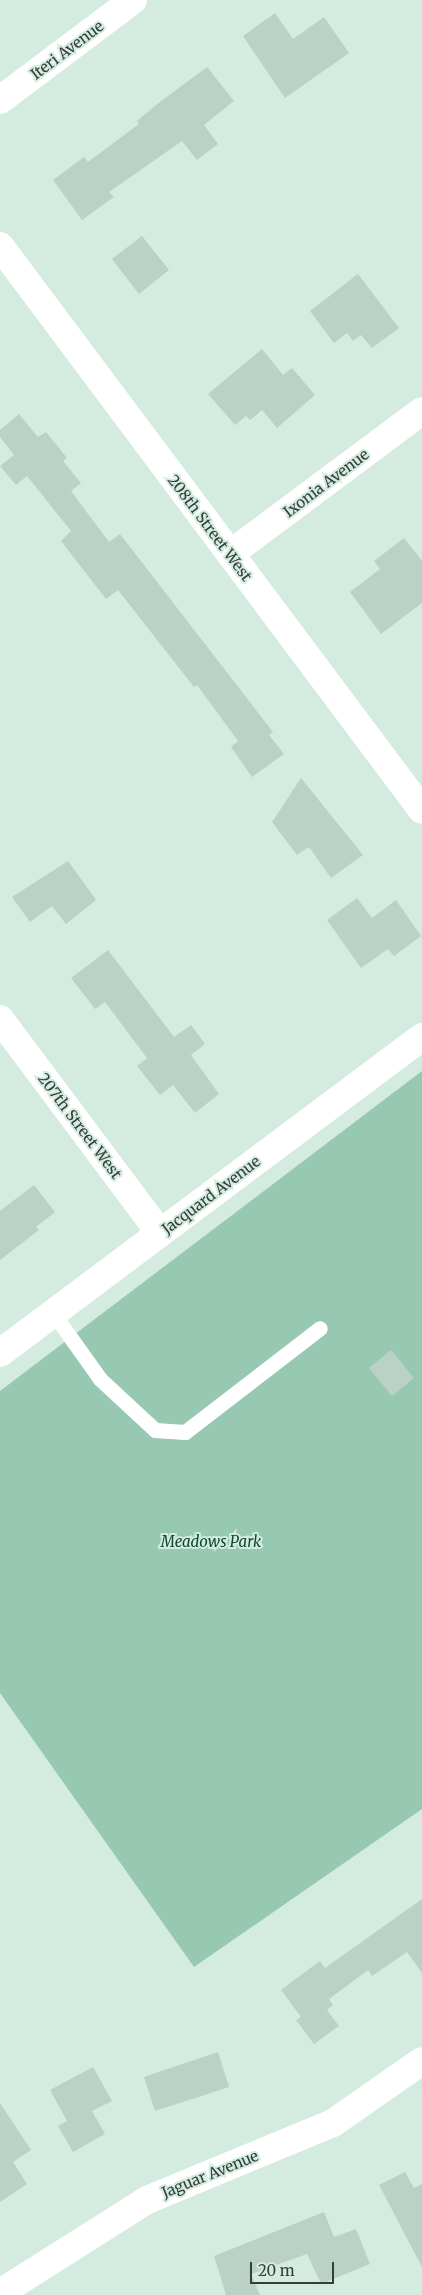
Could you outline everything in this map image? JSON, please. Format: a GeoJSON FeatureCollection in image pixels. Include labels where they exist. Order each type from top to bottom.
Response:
{"type":"FeatureCollection","features":[{"type":"Feature","properties":{"kind":"street","name":"Iteri Avenue"},"geometry":{"type":"LineString","coordinates":[[0,100],[133,0]]}},
{"type":"Feature","properties":{"kind":"street","name":"208th Street West"},"geometry":{"type":"LineString","coordinates":[[0,246],[422,810]]}},
{"type":"Feature","properties":{"kind":"street","name":"Ixonia Avenue"},"geometry":{"type":"LineString","coordinates":[[230,554],[422,411]]}},
{"type":"Feature","properties":{"kind":"street","name":"207th Street West"},"geometry":{"type":"LineString","coordinates":[[0,1019],[160,1233]]}},
{"type":"Feature","properties":{"kind":"street","name":"Jacquard Avenue"},"geometry":{"type":"LineString","coordinates":[[0,1353],[422,1037]]}},
{"type":"Feature","properties":{"kind":"street","name":"Jaguar Avenue"},"geometry":{"type":"LineString","coordinates":[[0,2293],[147,2200],[333,2123],[422,2061]]}},
{"type":"Feature","properties":{"kind":"lane"},"geometry":{"type":"LineString","coordinates":[[53,1314],[100,1379],[155,1430],[185,1432],[320,1328]]}},
{"type":"Feature","properties":{"kind":"green space","name":"Meadows Park"},"geometry":{"type":"Polygon","coordinates":[[[422,1071],[422,1809],[194,1967],[0,1693],[0,1391],[422,1071]]]}},
{"type":"Feature","properties":{"kind":"building"},"geometry":{"type":"Polygon","coordinates":[[[275,13],[293,39],[324,17],[349,53],[285,98],[243,36],[275,13]]]}},
{"type":"Feature","properties":{"kind":"building"},"geometry":{"type":"Polygon","coordinates":[[[207,67],[234,101],[204,125],[218,144],[197,160],[182,141],[109,192],[114,197],[82,220],[53,180],[84,157],[88,162],[139,124],[137,121],[156,105],[207,67]]]}},
{"type":"Feature","properties":{"kind":"building"},"geometry":{"type":"Polygon","coordinates":[[[142,236],[169,270],[139,294],[112,259],[142,236]]]}},
{"type":"Feature","properties":{"kind":"building"},"geometry":{"type":"Polygon","coordinates":[[[358,274],[399,328],[372,348],[361,335],[353,341],[347,333],[334,343],[310,311],[358,274]]]}},
{"type":"Feature","properties":{"kind":"building"},"geometry":{"type":"Polygon","coordinates":[[[262,349],[283,375],[292,368],[315,395],[277,428],[262,410],[250,420],[246,416],[235,425],[208,394],[262,349]]]}},
{"type":"Feature","properties":{"kind":"building"},"geometry":{"type":"Polygon","coordinates":[[[19,414],[38,437],[46,432],[67,458],[63,461],[81,483],[71,491],[109,542],[120,534],[273,732],[269,735],[284,754],[252,777],[231,747],[238,741],[197,685],[194,687],[118,590],[106,599],[61,541],[71,531],[27,476],[16,485],[0,466],[14,455],[0,437],[0,430],[19,414]]]}},
{"type":"Feature","properties":{"kind":"building"},"geometry":{"type":"Polygon","coordinates":[[[404,538],[422,561],[422,603],[381,634],[350,592],[380,569],[374,561],[404,538]]]}},
{"type":"Feature","properties":{"kind":"building"},"geometry":{"type":"Polygon","coordinates":[[[301,778],[363,855],[331,878],[309,847],[297,855],[272,822],[301,778]]]}},
{"type":"Feature","properties":{"kind":"building"},"geometry":{"type":"Polygon","coordinates":[[[68,861],[96,900],[66,924],[52,906],[30,922],[12,897],[68,861]]]}},
{"type":"Feature","properties":{"kind":"building"},"geometry":{"type":"Polygon","coordinates":[[[357,898],[372,918],[396,900],[421,936],[394,956],[388,949],[361,968],[327,920],[357,898]]]}},
{"type":"Feature","properties":{"kind":"building"},"geometry":{"type":"Polygon","coordinates":[[[108,950],[174,1037],[191,1025],[205,1044],[191,1055],[219,1094],[195,1113],[173,1085],[160,1095],[137,1066],[147,1058],[105,1002],[95,1009],[71,978],[108,950]]]}},
{"type":"Feature","properties":{"kind":"building"},"geometry":{"type":"Polygon","coordinates":[[[34,1185],[55,1212],[36,1227],[39,1230],[0,1260],[0,1211],[34,1185]]]}},
{"type":"Feature","properties":{"kind":"building"},"geometry":{"type":"Polygon","coordinates":[[[391,1350],[414,1378],[392,1396],[369,1368],[391,1350]]]}},
{"type":"Feature","properties":{"kind":"building"},"geometry":{"type":"Polygon","coordinates":[[[422,1899],[422,1973],[407,1952],[372,1976],[368,1970],[329,1999],[333,2005],[327,2010],[339,2026],[314,2044],[296,2020],[301,2017],[281,1990],[320,1961],[325,1968],[422,1899]]]}},
{"type":"Feature","properties":{"kind":"building"},"geometry":{"type":"Polygon","coordinates":[[[218,2052],[229,2087],[155,2111],[144,2077],[218,2052]]]}},
{"type":"Feature","properties":{"kind":"building"},"geometry":{"type":"Polygon","coordinates":[[[93,2067],[112,2101],[92,2111],[105,2134],[73,2152],[58,2126],[67,2121],[50,2090],[93,2067]]]}},
{"type":"Feature","properties":{"kind":"building"},"geometry":{"type":"Polygon","coordinates":[[[0,2103],[31,2150],[13,2162],[27,2184],[0,2202],[0,2103]]]}},
{"type":"Feature","properties":{"kind":"building"},"geometry":{"type":"Polygon","coordinates":[[[405,2172],[414,2188],[422,2184],[422,2267],[379,2185],[405,2172]]]}},
{"type":"Feature","properties":{"kind":"building"},"geometry":{"type":"Polygon","coordinates":[[[324,2212],[334,2237],[356,2229],[370,2264],[321,2284],[307,2254],[251,2274],[260,2295],[226,2295],[214,2256],[324,2212]]]}}]}
